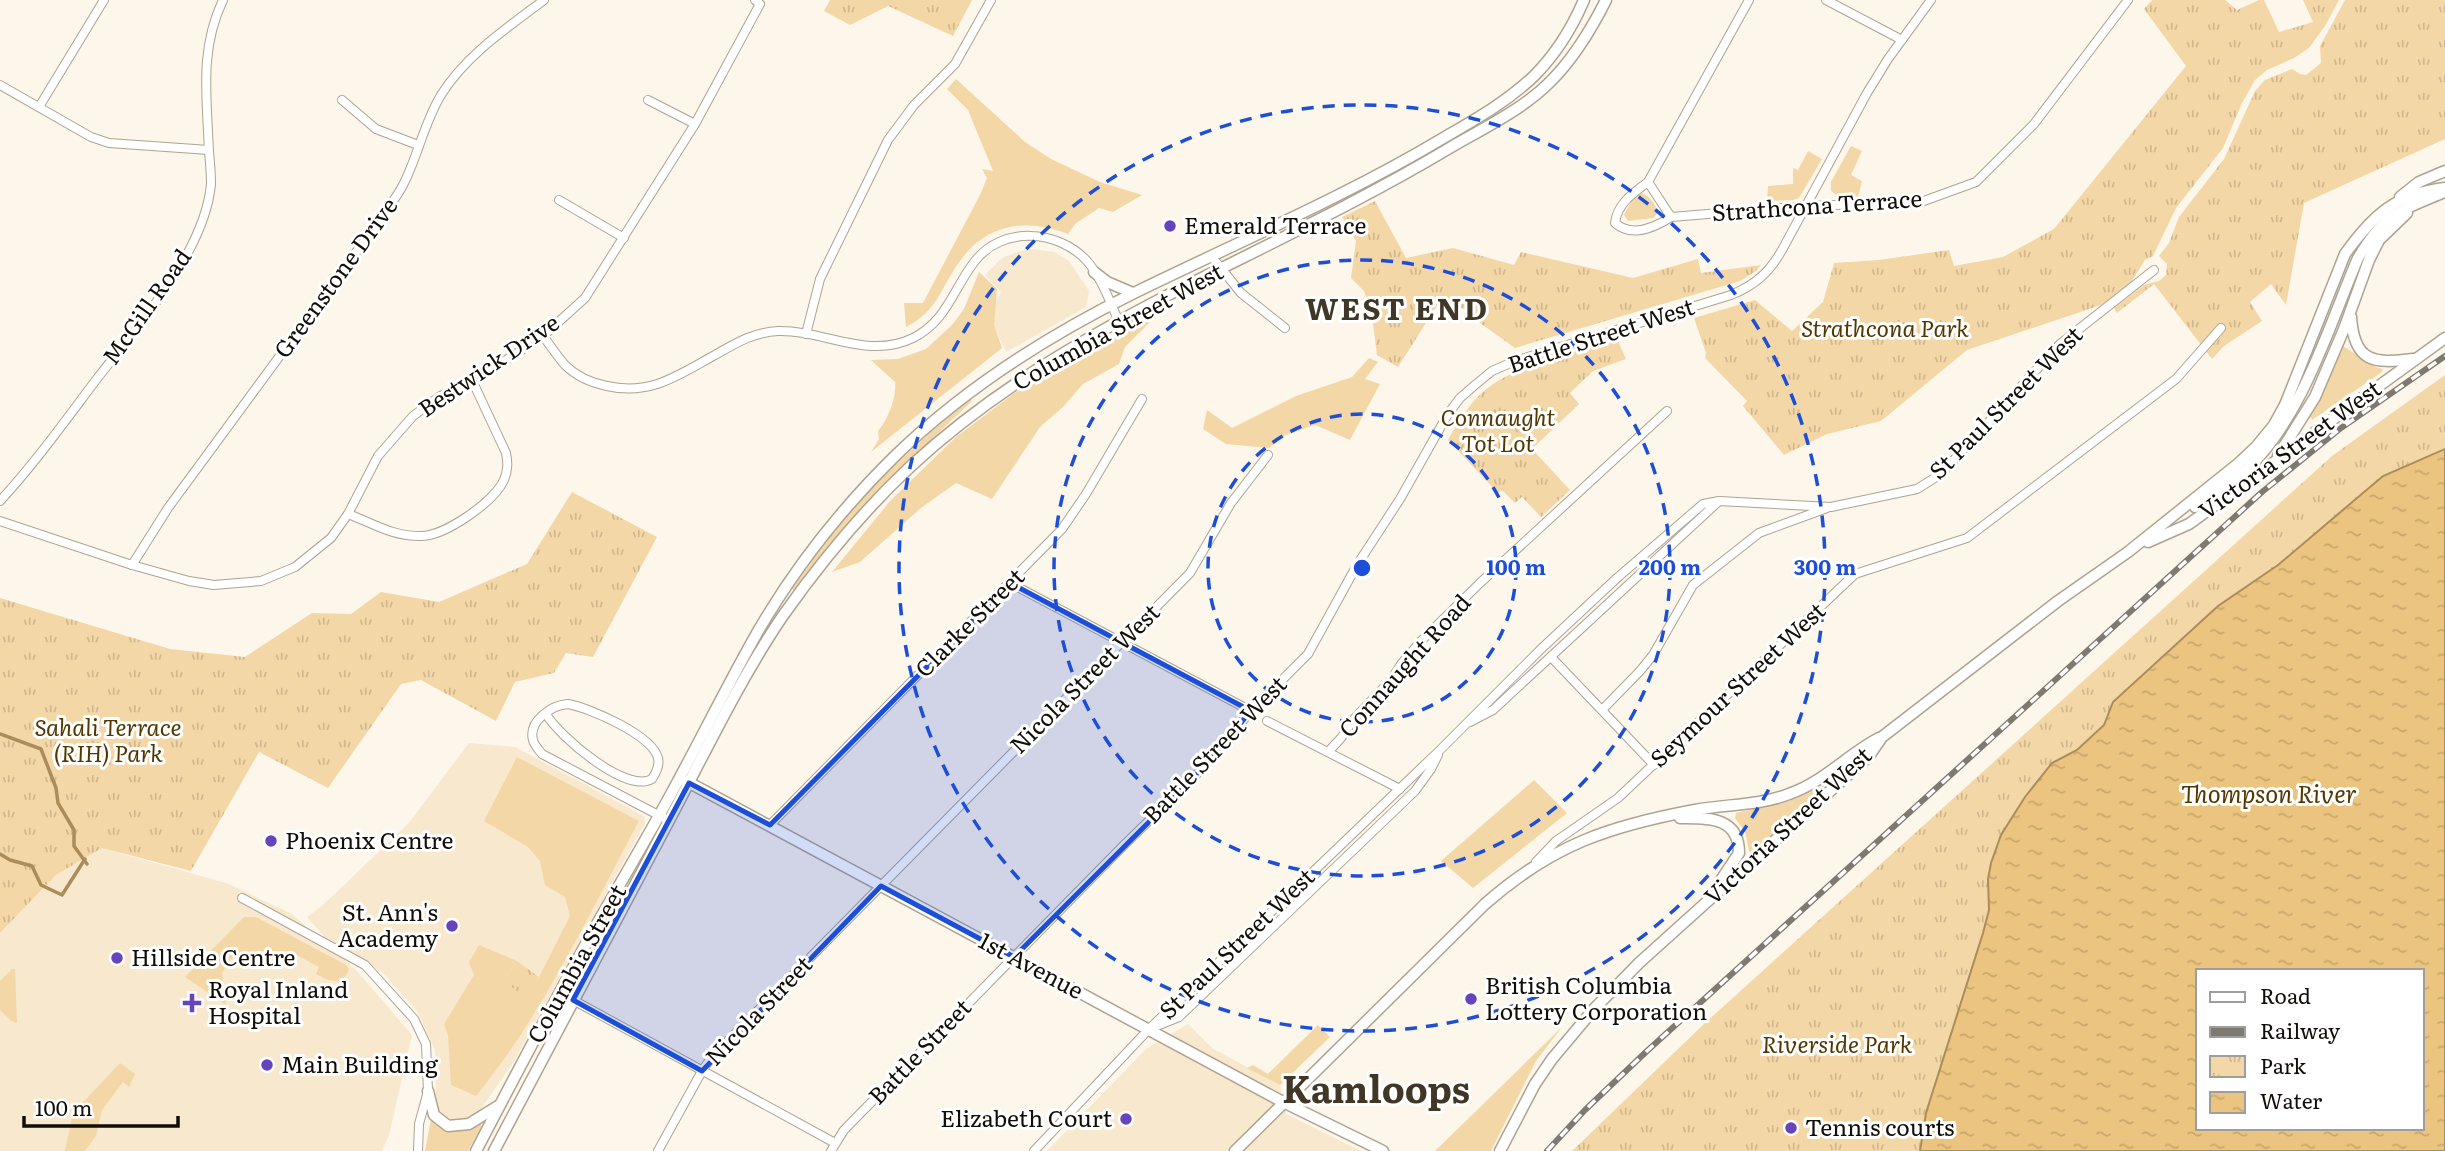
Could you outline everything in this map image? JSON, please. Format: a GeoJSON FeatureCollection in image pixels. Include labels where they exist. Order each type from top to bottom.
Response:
{"type":"FeatureCollection","features":[{"type":"Feature","properties":{"kind":"main road","name":"Columbia Street West"},"geometry":{"type":"LineString","coordinates":[[685,780],[771,611],[825,534],[897,454],[961,399],[1031,349],[1133,293],[1363,183],[1486,112],[1519,90],[1552,56],[1569,31],[1584,0]]}},
{"type":"Feature","properties":{"kind":"main road","name":"Columbia Street West"},"geometry":{"type":"LineString","coordinates":[[685,780],[782,618],[838,545],[912,465],[1008,387],[1043,364],[1431,160],[1526,101],[1546,86],[1579,48],[1606,0]]}},
{"type":"Feature","properties":{"kind":"main road","name":"Victoria Street West"},"geometry":{"type":"LineString","coordinates":[[1500,1151],[1535,1084],[1570,1035],[1639,963],[1869,756],[1882,737],[2058,601],[2128,552],[2256,447],[2274,425],[2304,359],[2345,254],[2361,232],[2384,209],[2419,182],[2445,171]]}},
{"type":"Feature","properties":{"kind":"main road","name":"Victoria Street West"},"geometry":{"type":"LineString","coordinates":[[2384,209],[2425,191],[2442,191]]}},
{"type":"Feature","properties":{"kind":"main road"},"geometry":{"type":"LineString","coordinates":[[2274,461],[2315,397],[2379,240],[2407,213],[2442,191]]}},
{"type":"Feature","properties":{"kind":"main road"},"geometry":{"type":"LineString","coordinates":[[2145,543],[2246,470],[2265,450],[2297,403],[2358,258],[2371,236],[2386,220],[2404,208],[2442,191]]}},
{"type":"Feature","properties":{"kind":"main road"},"geometry":{"type":"LineString","coordinates":[[1094,272],[1107,282],[1133,293]]}},
{"type":"Feature","properties":{"kind":"main road"},"geometry":{"type":"LineString","coordinates":[[2351,311],[2353,337],[2360,351],[2368,357],[2392,362],[2416,359]]}},
{"type":"Feature","properties":{"kind":"main road","name":"Victoria Street West"},"geometry":{"type":"LineString","coordinates":[[2128,552],[2189,523],[2445,338]]}},
{"type":"Feature","properties":{"kind":"main road","name":"Seymour Street West"},"geometry":{"type":"LineString","coordinates":[[1235,1151],[1485,904],[1533,866],[1559,850],[1621,827],[1699,810],[1752,804],[1790,794],[1836,769],[1861,747],[1882,737]]}},
{"type":"Feature","properties":{"kind":"main road","name":"Columbia Street"},"geometry":{"type":"LineString","coordinates":[[494,1151],[685,780]]}},
{"type":"Feature","properties":{"kind":"main road","name":"1st Avenue"},"geometry":{"type":"LineString","coordinates":[[685,780],[1283,1102],[1383,1151]]}},
{"type":"Feature","properties":{"kind":"main road"},"geometry":{"type":"LineString","coordinates":[[1660,818],[1713,819],[1731,828],[1736,836],[1739,853],[1733,865],[1689,918]]}},
{"type":"Feature","properties":{"kind":"main road","name":"Columbia Street"},"geometry":{"type":"LineString","coordinates":[[476,1151],[565,983],[664,819]]}},
{"type":"Feature","properties":{"kind":"main road"},"geometry":{"type":"LineString","coordinates":[[428,1091],[434,1115],[448,1126],[469,1124],[500,1104]]}},
{"type":"Feature","properties":{"kind":"street"},"geometry":{"type":"LineString","coordinates":[[39,107],[103,0]]}},
{"type":"Feature","properties":{"kind":"street","name":"McGill Road"},"geometry":{"type":"LineString","coordinates":[[0,501],[27,471],[175,274],[192,244],[206,212],[211,183],[206,52],[213,21],[223,0]]}},
{"type":"Feature","properties":{"kind":"street","name":"Greenstone Drive"},"geometry":{"type":"LineString","coordinates":[[132,565],[168,508],[404,184],[440,96],[460,69],[482,48],[544,0]]}},
{"type":"Feature","properties":{"kind":"street"},"geometry":{"type":"LineString","coordinates":[[806,334],[820,279],[888,140],[914,105],[955,64],[990,0]]}},
{"type":"Feature","properties":{"kind":"street"},"geometry":{"type":"LineString","coordinates":[[1671,217],[1648,182],[1749,0]]}},
{"type":"Feature","properties":{"kind":"street"},"geometry":{"type":"LineString","coordinates":[[1826,0],[1902,40]]}},
{"type":"Feature","properties":{"kind":"street","name":"Battle Street West"},"geometry":{"type":"LineString","coordinates":[[1014,957],[1200,770],[1251,711],[1308,654],[1375,535],[1400,499],[1448,414],[1460,398],[1492,371],[1515,361],[1748,288],[1762,278],[1772,267],[1867,93],[1931,0]]}},
{"type":"Feature","properties":{"kind":"street","name":"Strathcona Terrace"},"geometry":{"type":"LineString","coordinates":[[1648,182],[1628,196],[1616,213],[1615,223],[1622,229],[1636,232],[1671,217],[1806,206],[1921,202],[1976,181],[2034,124],[2128,0]]}},
{"type":"Feature","properties":{"kind":"street","name":"Bestwick Drive"},"geometry":{"type":"LineString","coordinates":[[0,521],[132,565],[214,585],[240,585],[261,581],[295,567],[331,538],[348,514],[379,456],[396,433],[425,406],[543,336],[584,299],[695,124],[759,1]]}},
{"type":"Feature","properties":{"kind":"street"},"geometry":{"type":"LineString","coordinates":[[0,85],[90,137],[109,143],[209,150]]}},
{"type":"Feature","properties":{"kind":"street"},"geometry":{"type":"LineString","coordinates":[[342,100],[376,129],[418,145]]}},
{"type":"Feature","properties":{"kind":"street"},"geometry":{"type":"LineString","coordinates":[[648,100],[695,124]]}},
{"type":"Feature","properties":{"kind":"street"},"geometry":{"type":"LineString","coordinates":[[559,200],[624,238]]}},
{"type":"Feature","properties":{"kind":"street"},"geometry":{"type":"LineString","coordinates":[[543,336],[566,366],[580,376],[596,384],[625,390],[656,386],[743,338],[759,333],[785,331],[868,347],[900,344],[914,338],[940,319],[977,258],[990,247],[1020,236],[1049,237],[1073,249],[1087,261],[1119,322]]}},
{"type":"Feature","properties":{"kind":"street"},"geometry":{"type":"LineString","coordinates":[[1212,257],[1241,293],[1285,328]]}},
{"type":"Feature","properties":{"kind":"street","name":"St Paul Street West"},"geometry":{"type":"LineString","coordinates":[[1148,1030],[1400,789],[1541,649],[1617,578],[1703,504],[1719,501],[1831,507],[1917,489],[1941,474],[2060,344],[2154,270]]}},
{"type":"Feature","properties":{"kind":"street","name":"Seymour Street West"},"geometry":{"type":"LineString","coordinates":[[1533,866],[1556,841],[1618,798],[1855,575],[1967,538],[2176,379],[2221,328]]}},
{"type":"Feature","properties":{"kind":"street"},"geometry":{"type":"LineString","coordinates":[[348,514],[389,533],[424,536],[443,531],[491,498],[504,480],[508,466],[506,453],[471,378]]}},
{"type":"Feature","properties":{"kind":"street","name":"Clarke Street"},"geometry":{"type":"LineString","coordinates":[[770,825],[1062,529],[1142,399]]}},
{"type":"Feature","properties":{"kind":"street","name":"Connaught Road"},"geometry":{"type":"LineString","coordinates":[[1329,751],[1421,641],[1667,411]]}},
{"type":"Feature","properties":{"kind":"street","name":"Nicola Street West"},"geometry":{"type":"LineString","coordinates":[[881,886],[1190,573],[1231,503],[1268,455]]}},
{"type":"Feature","properties":{"kind":"street","name":"St Paul Street West"},"geometry":{"type":"LineString","coordinates":[[1464,725],[1493,710],[1719,501]]}},
{"type":"Feature","properties":{"kind":"street"},"geometry":{"type":"LineString","coordinates":[[1602,710],[1653,655],[1693,585],[1759,533],[1831,507]]}},
{"type":"Feature","properties":{"kind":"street"},"geometry":{"type":"LineString","coordinates":[[1010,583],[1251,711]]}},
{"type":"Feature","properties":{"kind":"street"},"geometry":{"type":"LineString","coordinates":[[1551,657],[1654,765]]}},
{"type":"Feature","properties":{"kind":"street"},"geometry":{"type":"LineString","coordinates":[[546,714],[568,740],[595,762],[640,782],[649,781],[656,772],[658,759],[654,750],[643,739],[615,722],[568,704],[562,704],[546,714],[538,719],[532,734],[533,742],[542,754],[664,819]]}},
{"type":"Feature","properties":{"kind":"street"},"geometry":{"type":"LineString","coordinates":[[1267,721],[1400,789]]}},
{"type":"Feature","properties":{"kind":"street","name":"St Paul Street West"},"geometry":{"type":"LineString","coordinates":[[1148,1030],[1179,1017],[1415,791],[1431,769],[1439,751]]}},
{"type":"Feature","properties":{"kind":"street","name":"Nicola Street"},"geometry":{"type":"LineString","coordinates":[[658,1151],[702,1071],[720,1049],[881,886]]}},
{"type":"Feature","properties":{"kind":"street"},"geometry":{"type":"LineString","coordinates":[[242,898],[365,965],[414,1019],[426,1044],[428,1091],[419,1124],[418,1151]]}},
{"type":"Feature","properties":{"kind":"street","name":"Battle Street"},"geometry":{"type":"LineString","coordinates":[[833,1147],[844,1130],[1014,957]]}},
{"type":"Feature","properties":{"kind":"street"},"geometry":{"type":"LineString","coordinates":[[573,1000],[833,1147]]}},
{"type":"Feature","properties":{"kind":"street"},"geometry":{"type":"LineString","coordinates":[[1034,1151],[1148,1030]]}},
{"type":"Feature","properties":{"kind":"highlighted area"},"geometry":{"type":"Polygon","coordinates":[[[1010,583],[1251,711],[1201,770],[1014,957],[881,886],[702,1071],[573,1000],[689,783],[770,825],[1010,583]]]}},
{"type":"Feature","properties":{"kind":"shaded area"},"geometry":{"type":"Polygon","coordinates":[[[1033,249],[1054,252],[1069,261],[1089,291],[1086,307],[1006,352],[994,326],[994,305],[1001,292],[985,275],[1002,258],[1033,249]]]}},
{"type":"Feature","properties":{"kind":"shaded area","name":"St. Ann's Academy"},"geometry":{"type":"Polygon","coordinates":[[[469,743],[515,747],[644,816],[645,823],[513,1063],[476,1116],[461,1121],[446,1120],[439,1112],[435,1050],[417,1011],[383,973],[324,936],[307,917],[408,824],[469,743]]]}},
{"type":"Feature","properties":{"kind":"shaded area","name":"Royal Inland Hospital"},"geometry":{"type":"Polygon","coordinates":[[[102,848],[229,884],[292,914],[357,971],[412,1035],[389,1135],[382,1151],[0,1151],[0,933],[56,875],[102,848]]]}},
{"type":"Feature","properties":{"kind":"shaded area"},"geometry":{"type":"Polygon","coordinates":[[[1188,1024],[1212,1048],[1280,1085],[1286,1114],[1361,1151],[1047,1151],[1146,1049],[1188,1024]]]}},
{"type":"Feature","properties":{"kind":"green space"},"geometry":{"type":"Polygon","coordinates":[[[830,0],[972,0],[953,36],[888,6],[850,25],[824,11],[830,0]]]}},
{"type":"Feature","properties":{"kind":"green space","name":"Strathcona Park"},"geometry":{"type":"Polygon","coordinates":[[[2152,0],[2225,0],[2237,10],[2264,0],[2279,32],[2313,22],[2303,0],[2339,0],[2309,48],[2267,70],[2255,80],[2223,148],[2176,208],[2153,256],[2145,260],[2130,284],[2110,302],[1967,350],[1881,421],[1827,434],[1784,455],[1743,406],[1747,401],[1705,358],[1706,353],[1694,318],[1755,300],[1792,331],[1823,302],[1834,263],[1949,250],[1954,266],[2003,257],[2054,229],[2186,66],[2144,9],[2152,0]]]}},
{"type":"Feature","properties":{"kind":"green space"},"geometry":{"type":"Polygon","coordinates":[[[2345,0],[2445,0],[2445,139],[2304,203],[2286,305],[2271,284],[2250,302],[2262,321],[2224,346],[2212,359],[2154,284],[2117,313],[2114,308],[2144,285],[2159,281],[2166,275],[2167,264],[2159,256],[2169,243],[2179,217],[2224,159],[2255,91],[2265,80],[2292,69],[2306,75],[2321,63],[2320,46],[2345,0]]]}},
{"type":"Feature","properties":{"kind":"green space"},"geometry":{"type":"Polygon","coordinates":[[[956,79],[1025,142],[1051,159],[1100,182],[1142,195],[1113,212],[1099,208],[1075,224],[1068,234],[1023,225],[1009,227],[983,238],[960,261],[926,313],[906,327],[904,303],[923,303],[981,193],[987,178],[982,169],[993,171],[968,110],[947,89],[956,79]]]}},
{"type":"Feature","properties":{"kind":"green space"},"geometry":{"type":"Polygon","coordinates":[[[1851,146],[1862,151],[1851,175],[1862,181],[1858,197],[1839,197],[1831,191],[1831,182],[1851,146]]]}},
{"type":"Feature","properties":{"kind":"green space"},"geometry":{"type":"Polygon","coordinates":[[[1808,151],[1822,159],[1799,198],[1767,201],[1768,186],[1793,184],[1793,168],[1798,170],[1808,151]]]}},
{"type":"Feature","properties":{"kind":"green space"},"geometry":{"type":"Polygon","coordinates":[[[1639,193],[1652,200],[1657,214],[1653,218],[1628,221],[1624,215],[1635,194],[1639,193]]]}},
{"type":"Feature","properties":{"kind":"green space"},"geometry":{"type":"Polygon","coordinates":[[[1375,201],[1406,258],[1453,248],[1514,265],[1521,252],[1633,278],[1698,259],[1701,273],[1761,265],[1740,281],[1515,348],[1480,323],[1470,311],[1440,301],[1398,367],[1377,355],[1372,316],[1364,291],[1351,278],[1356,241],[1342,217],[1375,201]]]}},
{"type":"Feature","properties":{"kind":"green space"},"geometry":{"type":"Polygon","coordinates":[[[979,272],[997,289],[994,325],[1002,348],[871,452],[879,439],[878,431],[891,408],[895,382],[871,360],[898,359],[926,349],[952,325],[964,309],[979,272]]]}},
{"type":"Feature","properties":{"kind":"green space"},"geometry":{"type":"Polygon","coordinates":[[[1157,315],[1125,347],[1119,364],[1083,384],[1063,407],[1040,427],[992,499],[956,483],[921,508],[860,562],[832,572],[891,500],[956,437],[1013,394],[1157,315]]]}},
{"type":"Feature","properties":{"kind":"green space","name":"Connaught Tot Lot"},"geometry":{"type":"Polygon","coordinates":[[[1617,339],[1626,359],[1593,371],[1570,393],[1579,404],[1532,449],[1570,490],[1541,517],[1522,497],[1515,503],[1502,490],[1498,493],[1448,440],[1473,402],[1497,382],[1529,366],[1617,339]]]}},
{"type":"Feature","properties":{"kind":"green space"},"geometry":{"type":"Polygon","coordinates":[[[2342,346],[2383,369],[2382,372],[2312,420],[2310,416],[2342,346]]]}},
{"type":"Feature","properties":{"kind":"green space"},"geometry":{"type":"Polygon","coordinates":[[[1369,358],[1378,362],[1365,379],[1380,384],[1350,440],[1315,425],[1286,435],[1269,448],[1226,444],[1203,429],[1207,410],[1232,428],[1296,396],[1352,377],[1369,358]]]}},
{"type":"Feature","properties":{"kind":"green space","name":"Riverside Park"},"geometry":{"type":"Polygon","coordinates":[[[2445,375],[2445,449],[2383,476],[2278,565],[2218,606],[2113,702],[2104,725],[2077,750],[2052,763],[1988,879],[1989,910],[1926,1113],[1920,1151],[1572,1151],[1704,1024],[2332,456],[2445,375]]]}},
{"type":"Feature","properties":{"kind":"green space"},"geometry":{"type":"Polygon","coordinates":[[[970,399],[972,401],[879,489],[835,538],[794,591],[792,589],[847,515],[906,455],[970,399]]]}},
{"type":"Feature","properties":{"kind":"green space","name":"Sahali Terrace (RIH) Park"},"geometry":{"type":"Polygon","coordinates":[[[572,492],[657,537],[593,657],[566,653],[554,673],[515,682],[496,721],[421,680],[401,684],[328,788],[259,752],[191,871],[102,848],[56,875],[0,933],[0,598],[170,649],[245,657],[312,613],[351,614],[381,592],[439,602],[527,564],[572,492]]]}},
{"type":"Feature","properties":{"kind":"green space"},"geometry":{"type":"Polygon","coordinates":[[[517,757],[639,821],[544,997],[523,1032],[476,1096],[451,1085],[448,1035],[444,1024],[474,975],[469,962],[479,945],[517,961],[503,981],[526,996],[539,977],[570,916],[565,897],[545,885],[540,861],[528,847],[484,821],[517,757]]]}},
{"type":"Feature","properties":{"kind":"green space"},"geometry":{"type":"Polygon","coordinates":[[[1534,780],[1567,813],[1473,888],[1441,861],[1534,780]]]}},
{"type":"Feature","properties":{"kind":"green space"},"geometry":{"type":"Polygon","coordinates":[[[1823,785],[1824,787],[1752,853],[1749,851],[1745,832],[1735,818],[1736,813],[1789,801],[1823,785]]]}},
{"type":"Feature","properties":{"kind":"green space"},"geometry":{"type":"Polygon","coordinates":[[[244,917],[256,917],[346,965],[349,969],[346,975],[335,981],[325,979],[316,974],[319,967],[289,951],[241,952],[230,960],[222,973],[226,1005],[185,977],[244,917]]]}},
{"type":"Feature","properties":{"kind":"green space"},"geometry":{"type":"Polygon","coordinates":[[[517,961],[539,977],[526,997],[503,981],[517,961]]]}},
{"type":"Feature","properties":{"kind":"green space"},"geometry":{"type":"Polygon","coordinates":[[[15,969],[17,1023],[0,1010],[0,981],[15,969]]]}},
{"type":"Feature","properties":{"kind":"green space"},"geometry":{"type":"Polygon","coordinates":[[[1318,1025],[1330,1037],[1280,1085],[1247,1068],[1253,1065],[1268,1074],[1318,1025]]]}},
{"type":"Feature","properties":{"kind":"green space"},"geometry":{"type":"Polygon","coordinates":[[[1562,1027],[1536,1061],[1491,1151],[1435,1151],[1562,1027]]]}},
{"type":"Feature","properties":{"kind":"green space"},"geometry":{"type":"Polygon","coordinates":[[[120,1063],[135,1074],[129,1087],[123,1082],[102,1110],[96,1136],[85,1151],[65,1151],[73,1113],[120,1063]]]}},
{"type":"Feature","properties":{"kind":"green space"},"geometry":{"type":"Polygon","coordinates":[[[431,1119],[454,1131],[467,1130],[480,1124],[482,1126],[468,1151],[425,1151],[431,1119]]]}},
{"type":"Feature","properties":{"kind":"water","name":"Thompson River"},"geometry":{"type":"Polygon","coordinates":[[[2445,449],[2445,1151],[1920,1151],[1926,1113],[1989,910],[1988,879],[2001,835],[2025,797],[2052,763],[2077,750],[2104,725],[2113,702],[2218,606],[2278,565],[2383,476],[2445,449]]]}},
{"type":"Feature","properties":{"kind":"waterway"},"geometry":{"type":"LineString","coordinates":[[0,734],[41,749],[56,788],[58,803],[74,830],[74,846],[87,864]]}},
{"type":"Feature","properties":{"kind":"waterway"},"geometry":{"type":"LineString","coordinates":[[0,854],[10,860],[32,866],[41,885],[62,895],[85,859]]}},
{"type":"Feature","properties":{"kind":"railway"},"geometry":{"type":"LineString","coordinates":[[1547,1151],[1585,1110],[1647,1051],[2262,492],[2341,428],[2445,356]]}},
{"type":"Feature","properties":{"kind":"place","name":"Emerald Terrace"},"geometry":{"type":"Point","coordinates":[1170,226]}},
{"type":"Feature","properties":{"kind":"place","name":"Phoenix Centre"},"geometry":{"type":"Point","coordinates":[271,841]}},
{"type":"Feature","properties":{"kind":"place","name":"St. Ann's Academy"},"geometry":{"type":"Point","coordinates":[452,926]}},
{"type":"Feature","properties":{"kind":"place","name":"Hillside Centre"},"geometry":{"type":"Point","coordinates":[117,958]}},
{"type":"Feature","properties":{"kind":"place","name":"British Columbia Lottery Corporation"},"geometry":{"type":"Point","coordinates":[1471,999]}},
{"type":"Feature","properties":{"kind":"place","name":"Royal Inland Hospital"},"geometry":{"type":"Point","coordinates":[192,1003]}},
{"type":"Feature","properties":{"kind":"place","name":"Main Building"},"geometry":{"type":"Point","coordinates":[267,1065]}},
{"type":"Feature","properties":{"kind":"place","name":"Elizabeth Court"},"geometry":{"type":"Point","coordinates":[1126,1119]}},
{"type":"Feature","properties":{"kind":"place","name":"Tennis courts"},"geometry":{"type":"Point","coordinates":[1791,1128]}},
{"type":"Feature","properties":{"kind":"district","name":"WEST END"},"geometry":{"type":"Point","coordinates":[1397,310]}},
{"type":"Feature","properties":{"kind":"district","name":"Kamloops"},"geometry":{"type":"Point","coordinates":[1376,1090]}}]}
